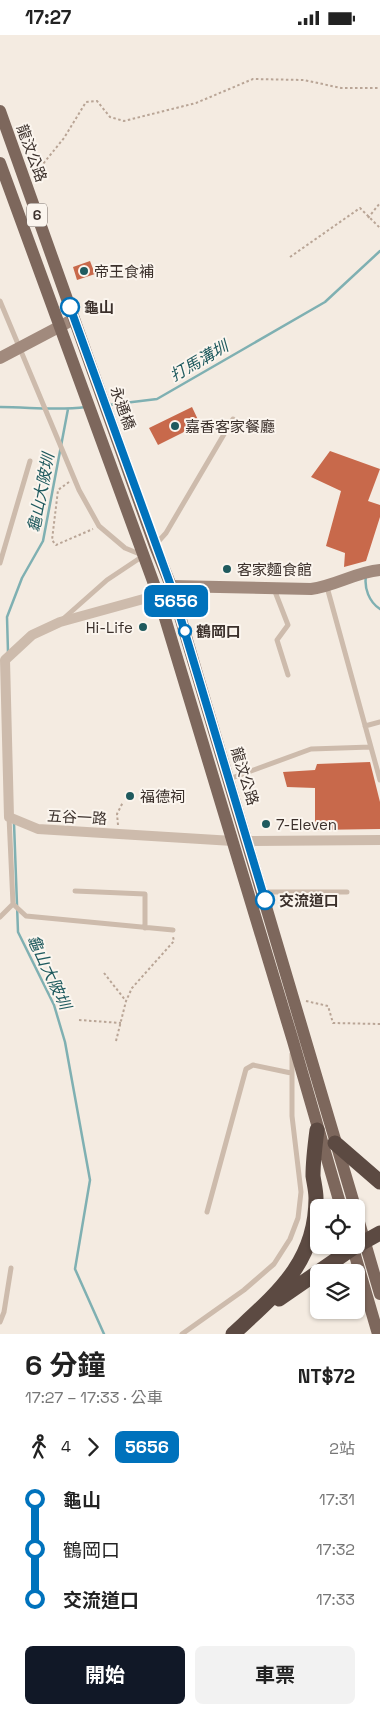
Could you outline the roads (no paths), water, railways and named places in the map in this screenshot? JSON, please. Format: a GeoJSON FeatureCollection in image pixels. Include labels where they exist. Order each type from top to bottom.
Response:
{"type":"FeatureCollection","features":[{"type":"Feature","properties":{"kind":"highway"},"geometry":{"type":"LineString","coordinates":[[234,1334],[279,1292],[291,1276],[310,1239],[316,1197],[313,1158],[317,1130]]}},
{"type":"Feature","properties":{"kind":"highway"},"geometry":{"type":"LineString","coordinates":[[335,1143],[380,1181]]}},
{"type":"Feature","properties":{"kind":"highway"},"geometry":{"type":"LineString","coordinates":[[365,1241],[380,1233]]}},
{"type":"Feature","properties":{"kind":"highway"},"geometry":{"type":"LineString","coordinates":[[245,1323],[344,1254]]}},
{"type":"Feature","properties":{"kind":"main road","name":"龍汶公路"},"geometry":{"type":"LineString","coordinates":[[0,111],[74,319]]}},
{"type":"Feature","properties":{"kind":"main road","name":"6"},"geometry":{"type":"LineString","coordinates":[[0,163],[59,326]]}},
{"type":"Feature","properties":{"kind":"main road","name":"永通橋"},"geometry":{"type":"LineString","coordinates":[[74,319],[119,443]]}},
{"type":"Feature","properties":{"kind":"main road","name":"龍汶公路"},"geometry":{"type":"LineString","coordinates":[[59,326],[158,595],[293,1041],[317,1130],[339,1199]]}},
{"type":"Feature","properties":{"kind":"main road","name":"龍汶公路"},"geometry":{"type":"LineString","coordinates":[[119,443],[171,586],[352,1199]]}},
{"type":"Feature","properties":{"kind":"main road"},"geometry":{"type":"LineString","coordinates":[[158,595],[171,586]]}},
{"type":"Feature","properties":{"kind":"main road"},"geometry":{"type":"LineString","coordinates":[[359,1254],[378,1334]]}},
{"type":"Feature","properties":{"kind":"main road"},"geometry":{"type":"LineString","coordinates":[[361,1254],[380,1294]]}},
{"type":"Feature","properties":{"kind":"street"},"geometry":{"type":"LineString","coordinates":[[0,357],[74,319]]}},
{"type":"Feature","properties":{"kind":"street"},"geometry":{"type":"LineString","coordinates":[[171,586],[274,589],[327,587],[370,571],[380,570]]}},
{"type":"Feature","properties":{"kind":"street"},"geometry":{"type":"LineString","coordinates":[[8,817],[4,766],[2,658],[32,635],[60,622],[158,595]]}},
{"type":"Feature","properties":{"kind":"street","name":"五谷一路"},"geometry":{"type":"LineString","coordinates":[[8,817],[38,829],[233,841]]}},
{"type":"Feature","properties":{"kind":"street"},"geometry":{"type":"LineString","coordinates":[[248,841],[380,840]]}},
{"type":"Feature","properties":{"kind":"lane"},"geometry":{"type":"LineString","coordinates":[[0,301],[74,478],[99,526],[125,548],[143,555]]}},
{"type":"Feature","properties":{"kind":"lane"},"geometry":{"type":"LineString","coordinates":[[60,622],[107,580],[155,545],[166,533],[233,419]]}},
{"type":"Feature","properties":{"kind":"lane"},"geometry":{"type":"LineString","coordinates":[[0,563],[30,461]]}},
{"type":"Feature","properties":{"kind":"lane"},"geometry":{"type":"LineString","coordinates":[[327,587],[380,780]]}},
{"type":"Feature","properties":{"kind":"lane"},"geometry":{"type":"LineString","coordinates":[[274,589],[288,625],[277,640],[288,675]]}},
{"type":"Feature","properties":{"kind":"lane"},"geometry":{"type":"LineString","coordinates":[[365,726],[380,722]]}},
{"type":"Feature","properties":{"kind":"lane"},"geometry":{"type":"LineString","coordinates":[[229,779],[311,749],[371,747]]}},
{"type":"Feature","properties":{"kind":"lane"},"geometry":{"type":"LineString","coordinates":[[8,817],[13,904],[26,916],[173,930]]}},
{"type":"Feature","properties":{"kind":"lane"},"geometry":{"type":"LineString","coordinates":[[75,891],[145,894],[144,928]]}},
{"type":"Feature","properties":{"kind":"lane"},"geometry":{"type":"LineString","coordinates":[[263,892],[347,892]]}},
{"type":"Feature","properties":{"kind":"lane"},"geometry":{"type":"LineString","coordinates":[[0,917],[13,904]]}},
{"type":"Feature","properties":{"kind":"lane"},"geometry":{"type":"LineString","coordinates":[[182,1334],[244,1290],[274,1264],[290,1239],[298,1218],[301,1192],[292,1116],[291,1073],[293,1041]]}},
{"type":"Feature","properties":{"kind":"lane"},"geometry":{"type":"LineString","coordinates":[[207,1212],[246,1069],[253,1065],[291,1073]]}},
{"type":"Feature","properties":{"kind":"lane"},"geometry":{"type":"LineString","coordinates":[[0,1322],[4,1312],[11,1268]]}},
{"type":"Feature","properties":{"kind":"waterway","name":"打馬溝圳"},"geometry":{"type":"LineString","coordinates":[[108,405],[157,399],[325,302],[380,251]]}},
{"type":"Feature","properties":{"kind":"waterway","name":"打馬溝圳"},"geometry":{"type":"LineString","coordinates":[[0,407],[54,409],[86,407]]}},
{"type":"Feature","properties":{"kind":"waterway","name":"龜山大陂圳"},"geometry":{"type":"LineString","coordinates":[[8,652],[7,617],[22,578],[43,541],[68,409]]}},
{"type":"Feature","properties":{"kind":"waterway"},"geometry":{"type":"LineString","coordinates":[[366,576],[368,594],[373,603],[380,609]]}},
{"type":"Feature","properties":{"kind":"waterway","name":"龜山大陂圳"},"geometry":{"type":"LineString","coordinates":[[14,823],[18,932],[54,1005],[65,1042],[90,1180],[75,1269],[104,1334]]}},
{"type":"Feature","properties":{"kind":"place","name":"帝王食補"},"geometry":{"type":"Point","coordinates":[84,271]}},
{"type":"Feature","properties":{"kind":"place","name":"龜山"},"geometry":{"type":"Point","coordinates":[70,307]}},
{"type":"Feature","properties":{"kind":"place","name":"嘉香客家餐廳"},"geometry":{"type":"Point","coordinates":[175,426]}},
{"type":"Feature","properties":{"kind":"place","name":"客家麵食館"},"geometry":{"type":"Point","coordinates":[227,569]}},
{"type":"Feature","properties":{"kind":"place","name":"Hi-Life"},"geometry":{"type":"Point","coordinates":[143,627]}},
{"type":"Feature","properties":{"kind":"place","name":"鶴岡口"},"geometry":{"type":"Point","coordinates":[185,631]}},
{"type":"Feature","properties":{"kind":"place","name":"福德祠"},"geometry":{"type":"Point","coordinates":[130,796]}},
{"type":"Feature","properties":{"kind":"place","name":"7-Eleven"},"geometry":{"type":"Point","coordinates":[266,824]}},
{"type":"Feature","properties":{"kind":"place","name":"交流道口"},"geometry":{"type":"Point","coordinates":[265,900]}}]}
